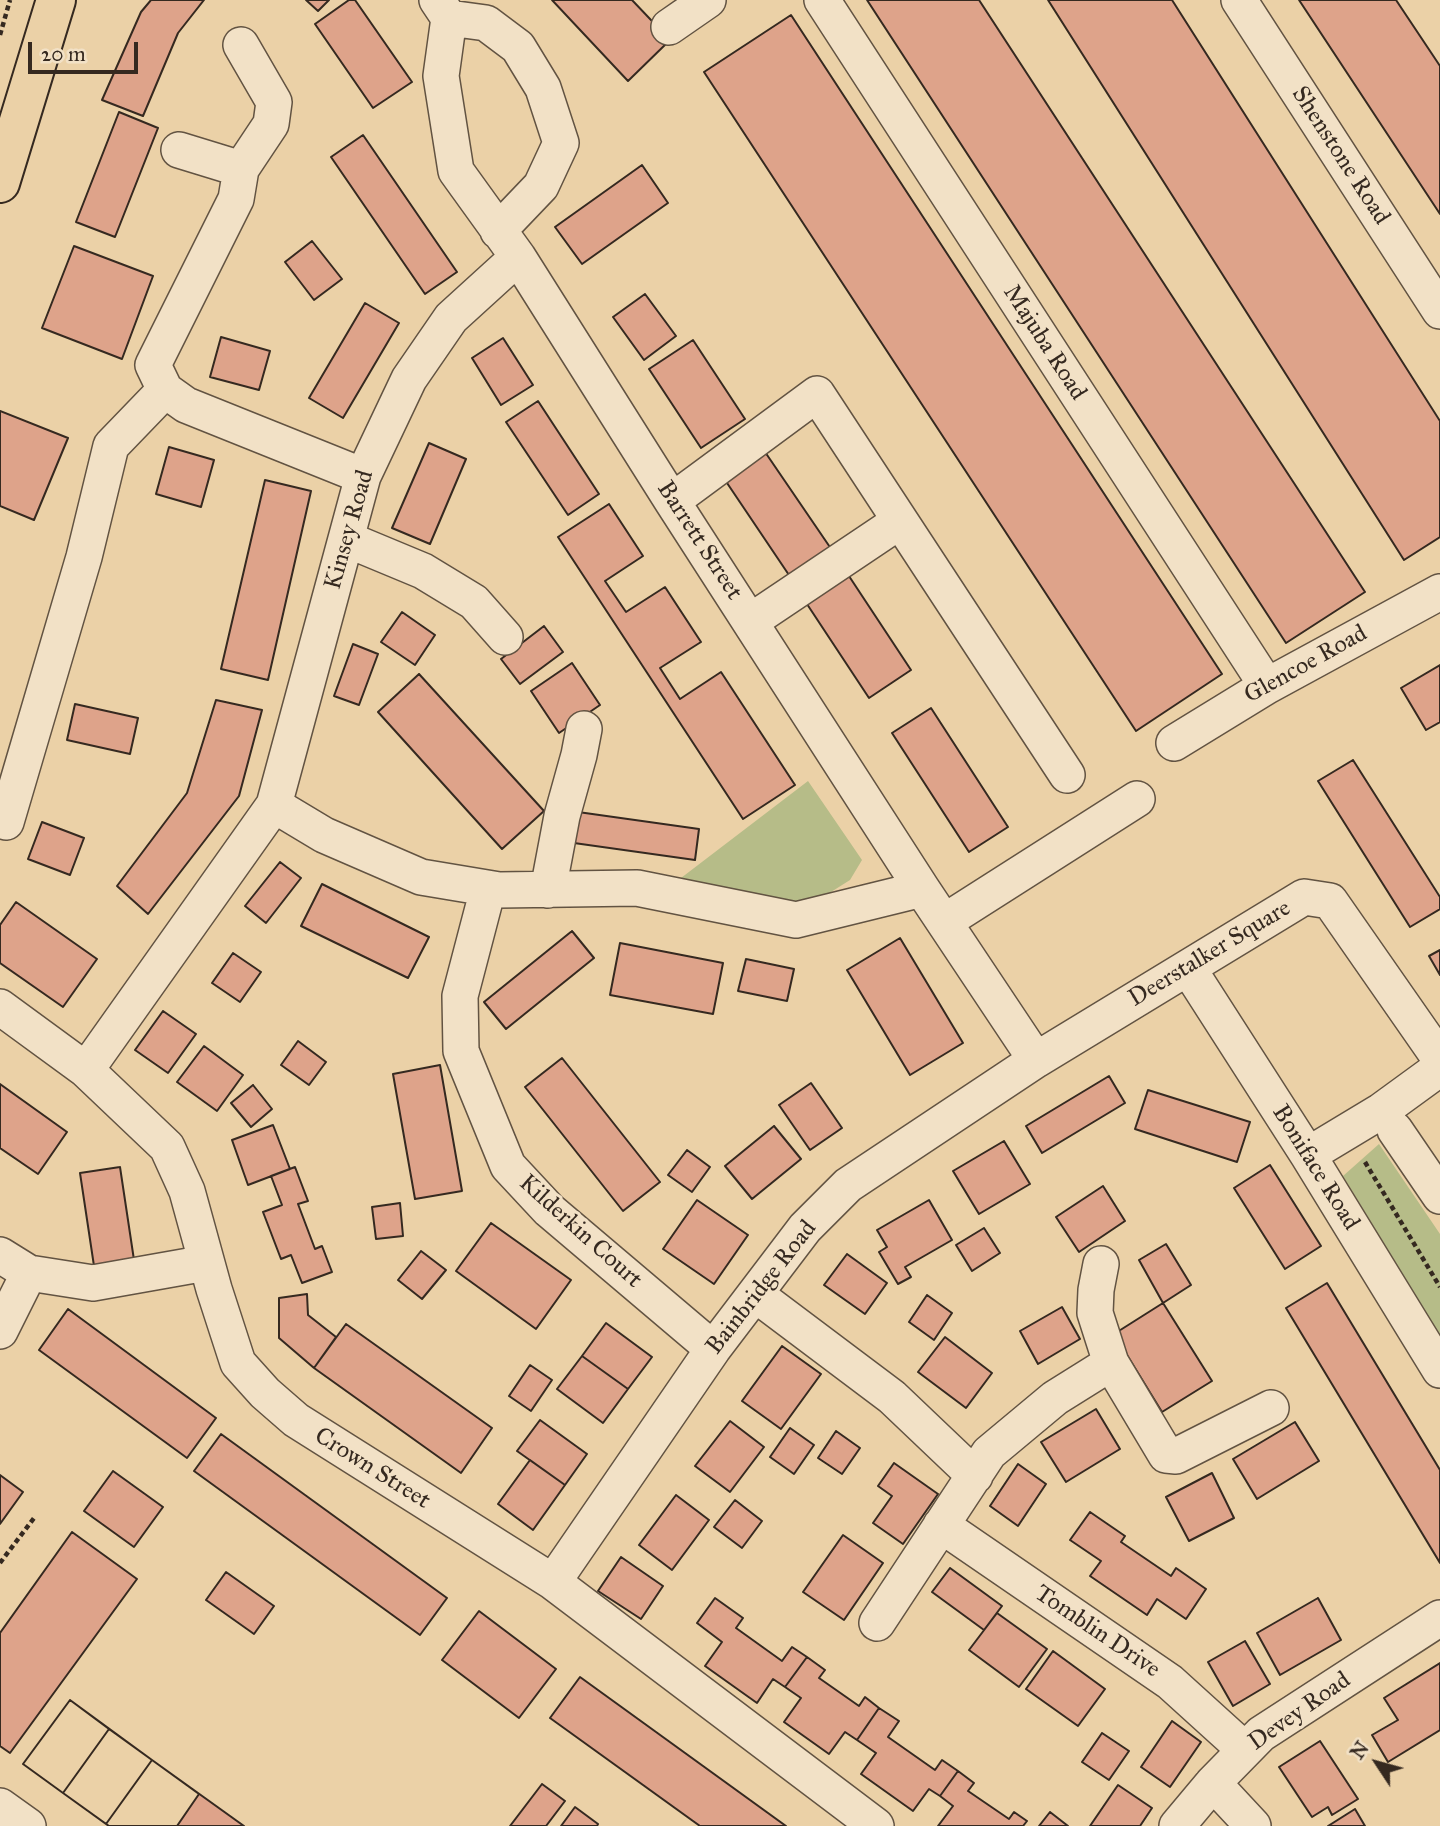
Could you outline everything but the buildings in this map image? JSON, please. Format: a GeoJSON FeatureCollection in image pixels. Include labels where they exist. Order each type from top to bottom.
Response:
{"type":"FeatureCollection","features":[{"type":"Feature","properties":{"kind":"main road"},"geometry":{"type":"LineString","coordinates":[[0,183],[56,0]]}},
{"type":"Feature","properties":{"kind":"street"},"geometry":{"type":"LineString","coordinates":[[669,27],[708,0]]}},
{"type":"Feature","properties":{"kind":"street","name":"Majuba Road"},"geometry":{"type":"LineString","coordinates":[[822,0],[1267,685]]}},
{"type":"Feature","properties":{"kind":"street","name":"Shenstone Road"},"geometry":{"type":"LineString","coordinates":[[1239,0],[1440,312]]}},
{"type":"Feature","properties":{"kind":"street","name":"Barrett Street"},"geometry":{"type":"LineString","coordinates":[[443,9],[441,76],[456,172],[508,244],[922,889],[1036,1060]]}},
{"type":"Feature","properties":{"kind":"street","name":"Kinsey Road"},"geometry":{"type":"LineString","coordinates":[[274,805],[363,476],[409,379],[451,318],[508,244],[541,186],[561,143],[543,88],[518,47],[486,23],[443,9]]}},
{"type":"Feature","properties":{"kind":"street"},"geometry":{"type":"LineString","coordinates":[[240,45],[274,102],[271,124],[238,184],[153,365],[165,390],[186,405],[363,476]]}},
{"type":"Feature","properties":{"kind":"street"},"geometry":{"type":"LineString","coordinates":[[179,150],[238,184]]}},
{"type":"Feature","properties":{"kind":"street"},"geometry":{"type":"LineString","coordinates":[[0,820],[6,822],[84,557],[111,446],[165,390]]}},
{"type":"Feature","properties":{"kind":"street"},"geometry":{"type":"LineString","coordinates":[[672,501],[817,394],[1068,775]]}},
{"type":"Feature","properties":{"kind":"street"},"geometry":{"type":"LineString","coordinates":[[751,621],[900,521]]}},
{"type":"Feature","properties":{"kind":"street"},"geometry":{"type":"LineString","coordinates":[[346,539],[424,571],[474,602],[505,637]]}},
{"type":"Feature","properties":{"kind":"street","name":"Glencoe Road"},"geometry":{"type":"LineString","coordinates":[[1174,743],[1267,685],[1440,592]]}},
{"type":"Feature","properties":{"kind":"street"},"geometry":{"type":"LineString","coordinates":[[548,890],[562,816],[584,729]]}},
{"type":"Feature","properties":{"kind":"street"},"geometry":{"type":"LineString","coordinates":[[944,922],[1137,799]]}},
{"type":"Feature","properties":{"kind":"street"},"geometry":{"type":"LineString","coordinates":[[86,1070],[274,805],[324,835],[421,877],[488,889],[637,888],[796,920],[922,889]]}},
{"type":"Feature","properties":{"kind":"street","name":"Kilderkin Court"},"geometry":{"type":"LineString","coordinates":[[488,889],[460,996],[461,1051],[508,1166],[549,1210],[713,1349]]}},
{"type":"Feature","properties":{"kind":"street","name":"Deerstalker Square"},"geometry":{"type":"LineString","coordinates":[[1036,1060],[1304,897],[1330,901],[1440,1059]]}},
{"type":"Feature","properties":{"kind":"street","name":"Boniface Road"},"geometry":{"type":"LineString","coordinates":[[1188,968],[1308,1155],[1440,1370]]}},
{"type":"Feature","properties":{"kind":"street","name":"Crown Street"},"geometry":{"type":"LineString","coordinates":[[2,1011],[86,1070],[167,1147],[187,1191],[206,1264],[239,1363],[265,1393],[296,1420],[553,1582],[869,1824]]}},
{"type":"Feature","properties":{"kind":"street","name":"Bainbridge Road"},"geometry":{"type":"LineString","coordinates":[[553,1582],[713,1349],[805,1228],[848,1185],[1036,1060]]}},
{"type":"Feature","properties":{"kind":"street"},"geometry":{"type":"LineString","coordinates":[[1308,1155],[1346,1132],[1388,1120],[1440,1068]]}},
{"type":"Feature","properties":{"kind":"street"},"geometry":{"type":"LineString","coordinates":[[1388,1120],[1440,1196]]}},
{"type":"Feature","properties":{"kind":"street"},"geometry":{"type":"LineString","coordinates":[[0,1255],[29,1273],[93,1283],[206,1264]]}},
{"type":"Feature","properties":{"kind":"street"},"geometry":{"type":"LineString","coordinates":[[1101,1265],[1095,1313],[1111,1363],[1166,1455],[1176,1456],[1271,1408]]}},
{"type":"Feature","properties":{"kind":"street"},"geometry":{"type":"LineString","coordinates":[[0,1331],[29,1273]]}},
{"type":"Feature","properties":{"kind":"street"},"geometry":{"type":"LineString","coordinates":[[755,1294],[892,1396],[975,1476]]}},
{"type":"Feature","properties":{"kind":"street"},"geometry":{"type":"LineString","coordinates":[[877,1623],[989,1454],[1055,1398],[1111,1363]]}},
{"type":"Feature","properties":{"kind":"street","name":"Tomblin Drive"},"geometry":{"type":"LineString","coordinates":[[941,1525],[1170,1682],[1245,1750]]}},
{"type":"Feature","properties":{"kind":"street","name":"Devey Road"},"geometry":{"type":"LineString","coordinates":[[1177,1826],[1213,1783],[1261,1734],[1440,1618]]}},
{"type":"Feature","properties":{"kind":"street"},"geometry":{"type":"LineString","coordinates":[[1213,1783],[1253,1826]]}},
{"type":"Feature","properties":{"kind":"street"},"geometry":{"type":"LineString","coordinates":[[0,1806],[28,1826]]}},
{"type":"Feature","properties":{"kind":"path"},"geometry":{"type":"LineString","coordinates":[[0,35],[10,0]]}},
{"type":"Feature","properties":{"kind":"path"},"geometry":{"type":"LineString","coordinates":[[1346,1132],[1440,1287]]}},
{"type":"Feature","properties":{"kind":"path"},"geometry":{"type":"LineString","coordinates":[[0,1563],[34,1518]]}},
{"type":"Feature","properties":{"kind":"green space"},"geometry":{"type":"Polygon","coordinates":[[[808,781],[862,860],[850,880],[812,904],[712,887],[681,878],[808,781]]]}},
{"type":"Feature","properties":{"kind":"green space"},"geometry":{"type":"Polygon","coordinates":[[[1379,1144],[1440,1234],[1440,1337],[1343,1176],[1379,1144]]]}}]}
